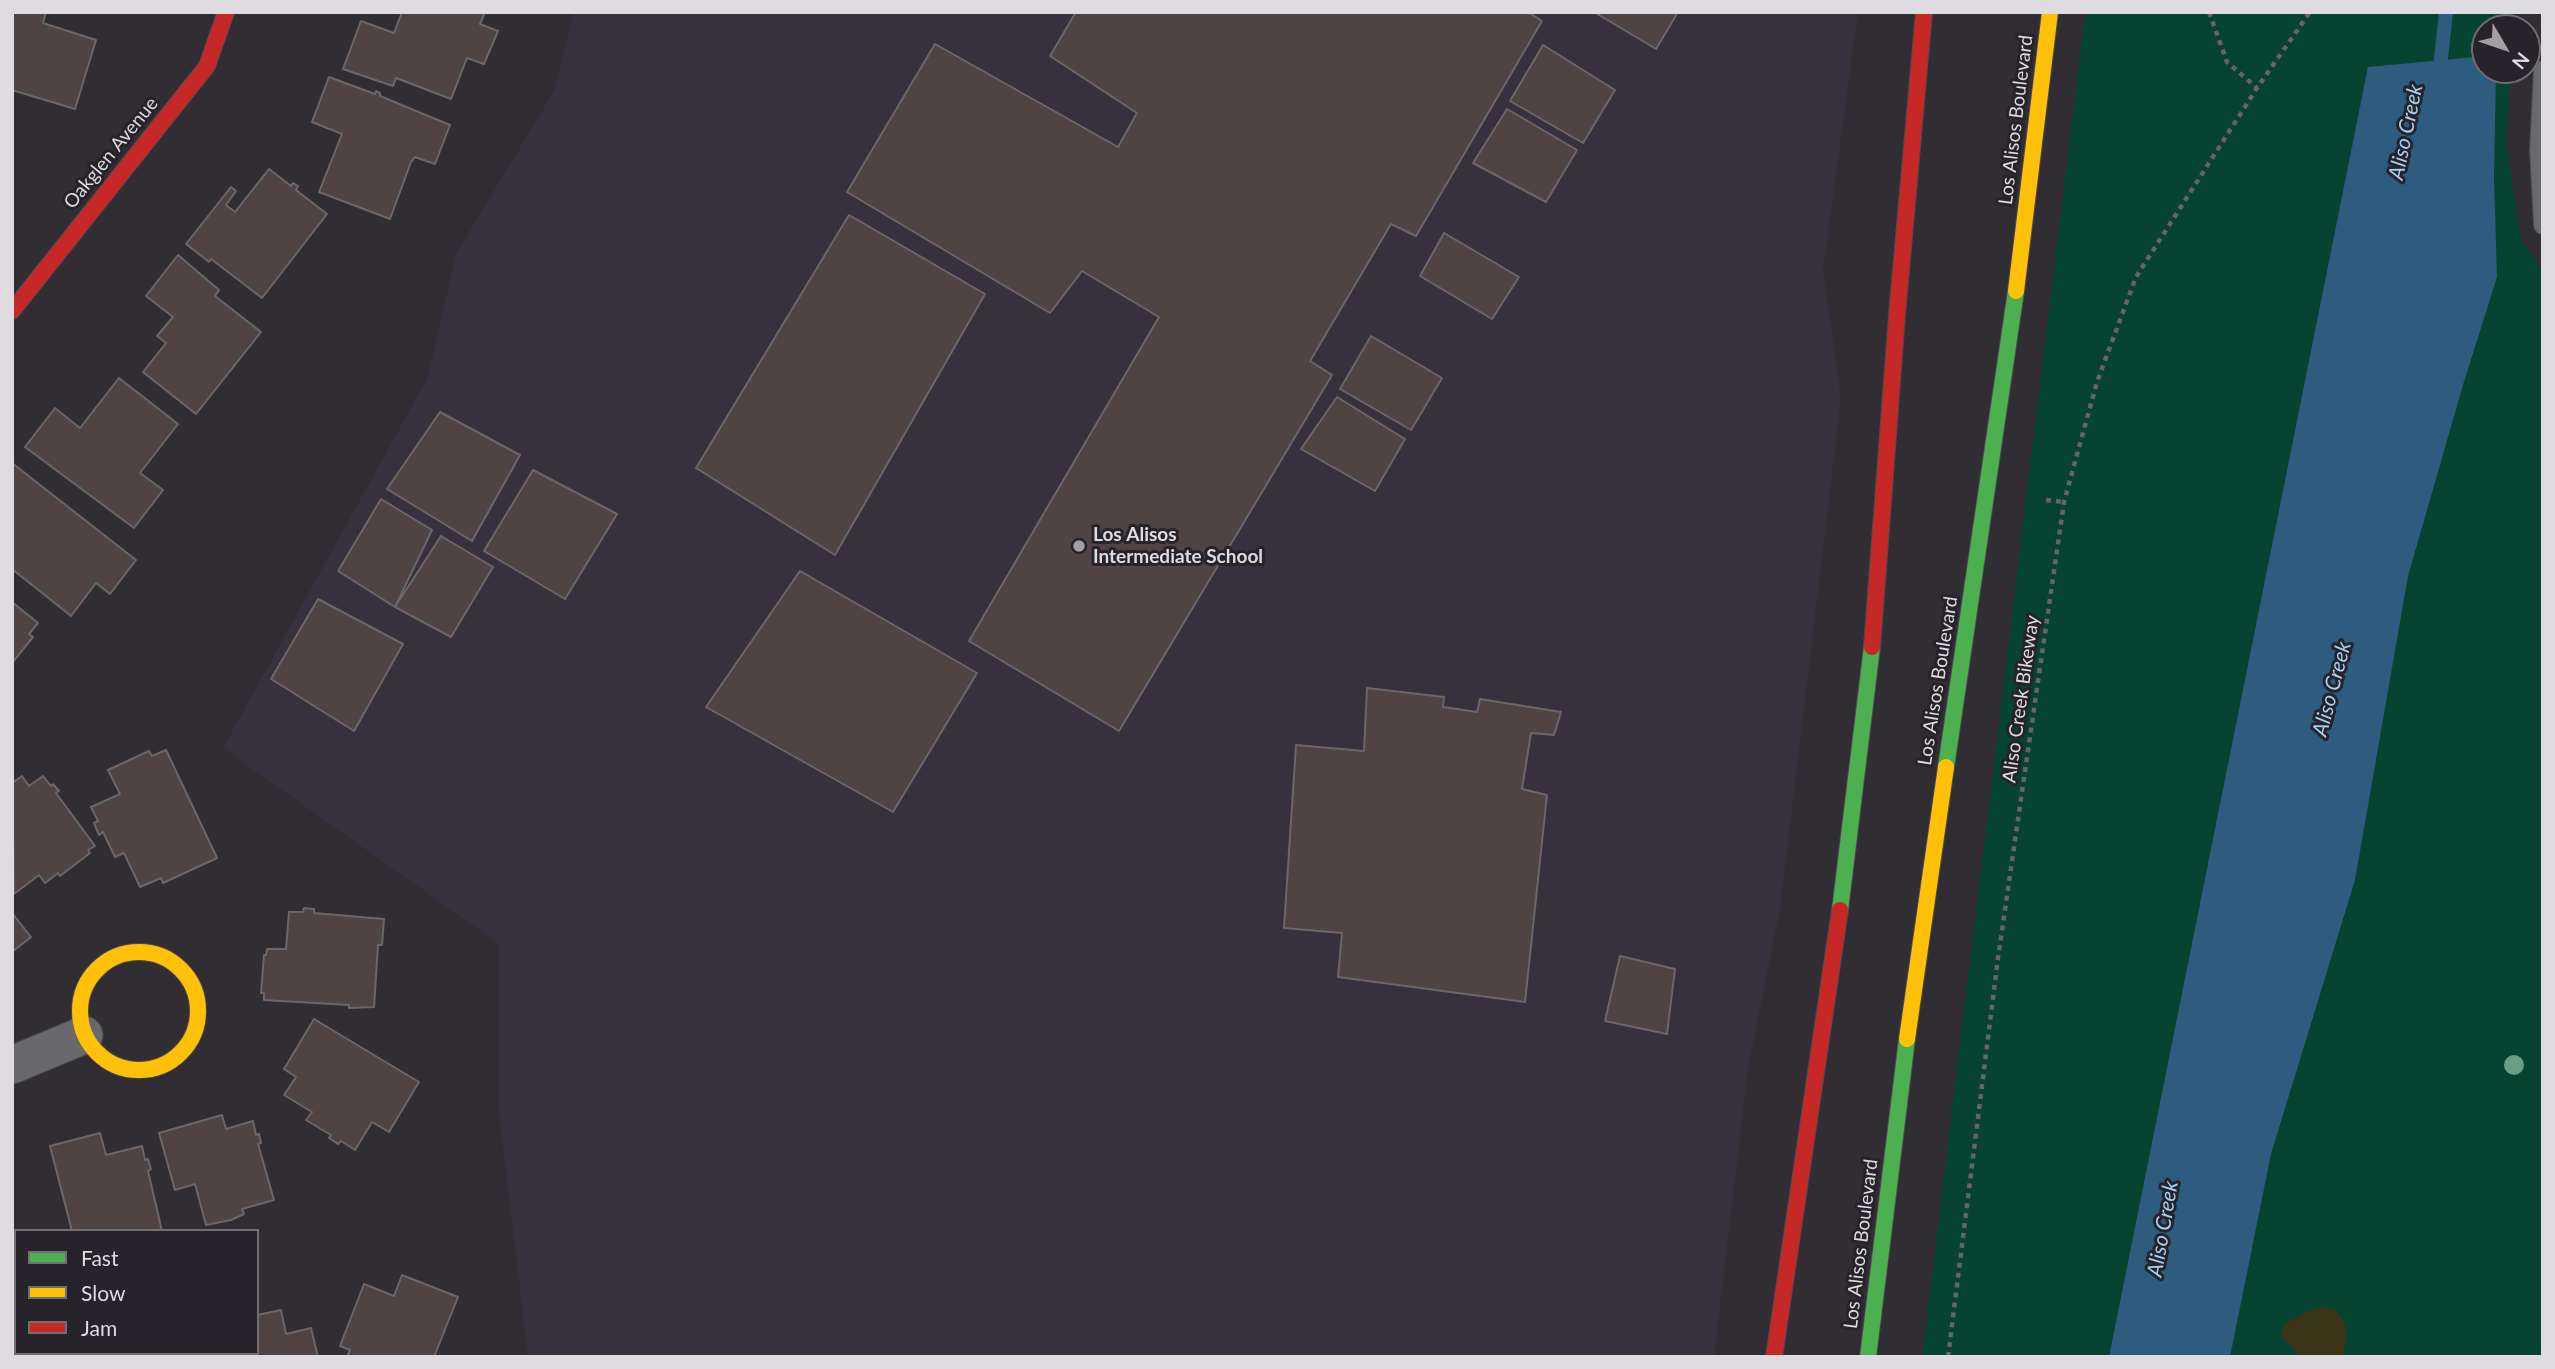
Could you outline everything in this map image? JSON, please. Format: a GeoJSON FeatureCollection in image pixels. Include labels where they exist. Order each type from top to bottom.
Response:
{"type":"FeatureCollection","features":[{"type":"Feature","properties":{"kind":"main road","name":"Oakglen Avenue"},"geometry":{"type":"LineString","coordinates":[[12,311],[207,66],[226,12]]}},
{"type":"Feature","properties":{"kind":"main road"},"geometry":{"type":"LineString","coordinates":[[1774,1357],[1834,958],[1871,663],[1896,315],[1924,12]]}},
{"type":"Feature","properties":{"kind":"main road","name":"Los Alisos Boulevard"},"geometry":{"type":"LineString","coordinates":[[1868,1357],[1917,960],[2009,351],[2050,12]]}},
{"type":"Feature","properties":{"kind":"main road"},"geometry":{"type":"LineString","coordinates":[[138,951],[161,955],[181,968],[194,988],[199,1011],[194,1033],[182,1054],[163,1066],[140,1071],[117,1067],[97,1055],[84,1035],[79,1013],[84,989],[96,970],[115,957],[138,951]]}},
{"type":"Feature","properties":{"kind":"street"},"geometry":{"type":"LineString","coordinates":[[12,1065],[84,1035]]}},
{"type":"Feature","properties":{"kind":"lane"},"geometry":{"type":"LineString","coordinates":[[2543,69],[2539,150],[2543,225]]}},
{"type":"Feature","properties":{"kind":"path"},"geometry":{"type":"LineString","coordinates":[[2209,12],[2227,62],[2258,88]]}},
{"type":"Feature","properties":{"kind":"path","name":"Aliso Creek Bikeway"},"geometry":{"type":"LineString","coordinates":[[1948,1357],[1998,958],[2064,502],[2097,382],[2136,277],[2310,12]]}},
{"type":"Feature","properties":{"kind":"path"},"geometry":{"type":"LineString","coordinates":[[2046,500],[2064,502]]}},
{"type":"Feature","properties":{"kind":"shaded area","name":"Los Alisos Intermediate School"},"geometry":{"type":"Polygon","coordinates":[[[574,12],[1858,12],[1823,270],[1841,399],[1780,908],[1748,1069],[1714,1357],[528,1357],[499,1112],[499,944],[223,748],[428,377],[456,254],[554,91],[574,12]]]}},
{"type":"Feature","properties":{"kind":"green space"},"geometry":{"type":"Polygon","coordinates":[[[2085,12],[2516,12],[2471,14],[2471,84],[2510,84],[2506,141],[2520,236],[2543,273],[2543,1357],[1922,1357],[2085,12]]]}},
{"type":"Feature","properties":{"kind":"sand"},"geometry":{"type":"Polygon","coordinates":[[[2322,1307],[2336,1309],[2346,1326],[2343,1357],[2301,1357],[2281,1336],[2284,1324],[2310,1310],[2322,1307]]]}},
{"type":"Feature","properties":{"kind":"water"},"geometry":{"type":"Polygon","coordinates":[[[2471,57],[2471,84],[2496,84],[2494,178],[2497,277],[2408,576],[2355,880],[2271,1154],[2230,1357],[2109,1357],[2368,67],[2471,57]]]}},
{"type":"Feature","properties":{"kind":"building"},"geometry":{"type":"Polygon","coordinates":[[[12,12],[46,12],[43,23],[96,40],[75,109],[12,90],[12,12]]]}},
{"type":"Feature","properties":{"kind":"building"},"geometry":{"type":"Polygon","coordinates":[[[402,12],[485,12],[480,24],[498,31],[484,64],[467,58],[451,99],[396,78],[393,86],[343,69],[361,21],[394,33],[402,12]]]}},
{"type":"Feature","properties":{"kind":"building"},"geometry":{"type":"Polygon","coordinates":[[[1076,12],[1528,12],[1542,21],[1416,236],[1391,224],[1310,361],[1332,375],[1119,731],[969,641],[1159,317],[1082,271],[1050,313],[847,192],[935,44],[1118,147],[1137,113],[1050,56],[1076,12]]]}},
{"type":"Feature","properties":{"kind":"building"},"geometry":{"type":"Polygon","coordinates":[[[1594,12],[1678,12],[1656,49],[1594,12]]]}},
{"type":"Feature","properties":{"kind":"building"},"geometry":{"type":"Polygon","coordinates":[[[1543,45],[1615,90],[1583,143],[1510,101],[1543,45]]]}},
{"type":"Feature","properties":{"kind":"building"},"geometry":{"type":"Polygon","coordinates":[[[329,77],[375,94],[376,91],[380,96],[450,125],[435,164],[415,157],[411,162],[390,219],[319,192],[342,134],[312,122],[329,77]]]}},
{"type":"Feature","properties":{"kind":"building"},"geometry":{"type":"Polygon","coordinates":[[[1507,109],[1577,150],[1546,202],[1473,163],[1507,109]]]}},
{"type":"Feature","properties":{"kind":"building"},"geometry":{"type":"Polygon","coordinates":[[[269,169],[291,186],[293,183],[298,186],[296,190],[327,214],[262,298],[211,259],[209,262],[186,244],[231,187],[236,191],[226,205],[235,212],[269,169]]]}},
{"type":"Feature","properties":{"kind":"building"},"geometry":{"type":"Polygon","coordinates":[[[849,215],[985,294],[835,555],[696,468],[849,215]]]}},
{"type":"Feature","properties":{"kind":"building"},"geometry":{"type":"Polygon","coordinates":[[[1444,233],[1519,277],[1492,319],[1420,276],[1444,233]]]}},
{"type":"Feature","properties":{"kind":"building"},"geometry":{"type":"Polygon","coordinates":[[[178,255],[219,290],[215,296],[261,332],[196,414],[143,372],[166,343],[157,336],[173,317],[146,296],[178,255]]]}},
{"type":"Feature","properties":{"kind":"building"},"geometry":{"type":"Polygon","coordinates":[[[1371,336],[1442,378],[1411,430],[1340,389],[1371,336]]]}},
{"type":"Feature","properties":{"kind":"building"},"geometry":{"type":"Polygon","coordinates":[[[119,378],[178,424],[140,473],[163,490],[134,528],[25,447],[55,408],[80,428],[119,378]]]}},
{"type":"Feature","properties":{"kind":"building"},"geometry":{"type":"Polygon","coordinates":[[[1337,397],[1405,439],[1375,491],[1301,449],[1337,397]]]}},
{"type":"Feature","properties":{"kind":"building"},"geometry":{"type":"Polygon","coordinates":[[[440,412],[520,455],[472,541],[387,489],[440,412]]]}},
{"type":"Feature","properties":{"kind":"building"},"geometry":{"type":"Polygon","coordinates":[[[12,463],[136,560],[110,594],[96,583],[71,616],[12,569],[12,463]]]}},
{"type":"Feature","properties":{"kind":"building"},"geometry":{"type":"Polygon","coordinates":[[[533,470],[617,514],[565,599],[484,551],[533,470]]]}},
{"type":"Feature","properties":{"kind":"building"},"geometry":{"type":"Polygon","coordinates":[[[381,499],[432,530],[395,607],[338,571],[381,499]]]}},
{"type":"Feature","properties":{"kind":"building"},"geometry":{"type":"Polygon","coordinates":[[[441,536],[493,567],[451,637],[395,607],[441,536]]]}},
{"type":"Feature","properties":{"kind":"building"},"geometry":{"type":"Polygon","coordinates":[[[800,571],[977,673],[893,812],[706,707],[800,571]]]}},
{"type":"Feature","properties":{"kind":"building"},"geometry":{"type":"Polygon","coordinates":[[[318,599],[403,644],[354,731],[271,679],[318,599]]]}},
{"type":"Feature","properties":{"kind":"building"},"geometry":{"type":"Polygon","coordinates":[[[12,602],[38,623],[29,634],[33,637],[12,663],[12,602]]]}},
{"type":"Feature","properties":{"kind":"building"},"geometry":{"type":"Polygon","coordinates":[[[1367,688],[1444,697],[1443,707],[1477,712],[1480,699],[1561,712],[1554,735],[1531,733],[1522,789],[1547,795],[1525,1002],[1338,977],[1342,933],[1284,928],[1296,745],[1364,751],[1367,688]]]}},
{"type":"Feature","properties":{"kind":"building"},"geometry":{"type":"Polygon","coordinates":[[[166,750],[217,858],[163,883],[161,878],[140,887],[124,853],[115,857],[103,832],[99,835],[94,823],[98,821],[91,807],[120,794],[108,770],[149,751],[152,756],[166,750]]]}},
{"type":"Feature","properties":{"kind":"building"},"geometry":{"type":"Polygon","coordinates":[[[22,776],[29,786],[43,776],[51,786],[53,784],[59,791],[56,793],[95,846],[60,876],[58,873],[45,883],[39,875],[14,894],[12,783],[22,776]]]}},
{"type":"Feature","properties":{"kind":"building"},"geometry":{"type":"Polygon","coordinates":[[[304,908],[314,909],[314,913],[384,919],[382,945],[378,945],[374,1007],[349,1008],[349,1005],[264,1000],[264,993],[261,993],[264,955],[267,949],[286,949],[289,912],[303,912],[304,908]]]}},
{"type":"Feature","properties":{"kind":"building"},"geometry":{"type":"Polygon","coordinates":[[[12,913],[31,937],[12,952],[12,913]]]}},
{"type":"Feature","properties":{"kind":"building"},"geometry":{"type":"Polygon","coordinates":[[[1620,956],[1675,969],[1667,1034],[1605,1021],[1620,956]]]}},
{"type":"Feature","properties":{"kind":"building"},"geometry":{"type":"Polygon","coordinates":[[[314,1019],[419,1082],[389,1132],[372,1122],[355,1150],[341,1141],[338,1144],[329,1138],[331,1135],[306,1120],[312,1112],[284,1095],[296,1077],[284,1069],[314,1019]]]}},
{"type":"Feature","properties":{"kind":"building"},"geometry":{"type":"Polygon","coordinates":[[[222,1115],[226,1129],[253,1121],[256,1135],[259,1134],[261,1143],[258,1144],[274,1200],[242,1209],[244,1214],[231,1220],[206,1225],[195,1184],[175,1190],[159,1133],[222,1115]]]}},
{"type":"Feature","properties":{"kind":"building"},"geometry":{"type":"Polygon","coordinates":[[[100,1133],[106,1155],[142,1146],[145,1160],[148,1159],[151,1169],[148,1171],[162,1229],[71,1229],[50,1146],[100,1133]]]}},
{"type":"Feature","properties":{"kind":"building"},"geometry":{"type":"Polygon","coordinates":[[[402,1275],[458,1297],[434,1357],[347,1357],[350,1350],[340,1346],[364,1284],[394,1296],[402,1275]]]}},
{"type":"Feature","properties":{"kind":"building"},"geometry":{"type":"Polygon","coordinates":[[[281,1310],[286,1334],[311,1328],[318,1357],[221,1357],[259,1355],[259,1315],[281,1310]]]}},
{"type":"Feature","properties":{"kind":"waterway","name":"Aliso Creek"},"geometry":{"type":"LineString","coordinates":[[2439,77],[2446,12]]}},
{"type":"Feature","properties":{"kind":"traffic: fast"},"geometry":{"type":"LineString","coordinates":[[1946,767],[2016,291]]}},
{"type":"Feature","properties":{"kind":"traffic: fast"},"geometry":{"type":"LineString","coordinates":[[1840,910],[1872,647]]}},
{"type":"Feature","properties":{"kind":"traffic: fast"},"geometry":{"type":"LineString","coordinates":[[1868,1357],[1907,1039]]}},
{"type":"Feature","properties":{"kind":"traffic: slow"},"geometry":{"type":"LineString","coordinates":[[2016,291],[2050,12]]}},
{"type":"Feature","properties":{"kind":"traffic: slow"},"geometry":{"type":"LineString","coordinates":[[1907,1039],[1946,767]]}},
{"type":"Feature","properties":{"kind":"traffic: slow"},"geometry":{"type":"LineString","coordinates":[[139,952],[162,956],[181,969],[194,988],[198,1011],[194,1034],[181,1053],[162,1066],[139,1070],[116,1066],[97,1053],[84,1034],[80,1011],[84,988],[97,969],[116,956],[139,952]]}},
{"type":"Feature","properties":{"kind":"traffic: jam"},"geometry":{"type":"LineString","coordinates":[[12,311],[207,66],[226,12]]}},
{"type":"Feature","properties":{"kind":"traffic: jam"},"geometry":{"type":"LineString","coordinates":[[1872,647],[1897,315],[1924,12]]}},
{"type":"Feature","properties":{"kind":"traffic: jam"},"geometry":{"type":"LineString","coordinates":[[1774,1357],[1840,910]]}},
{"type":"Feature","properties":{"kind":"place","name":"Los Alisos Intermediate School"},"geometry":{"type":"Point","coordinates":[1079,546]}}]}
